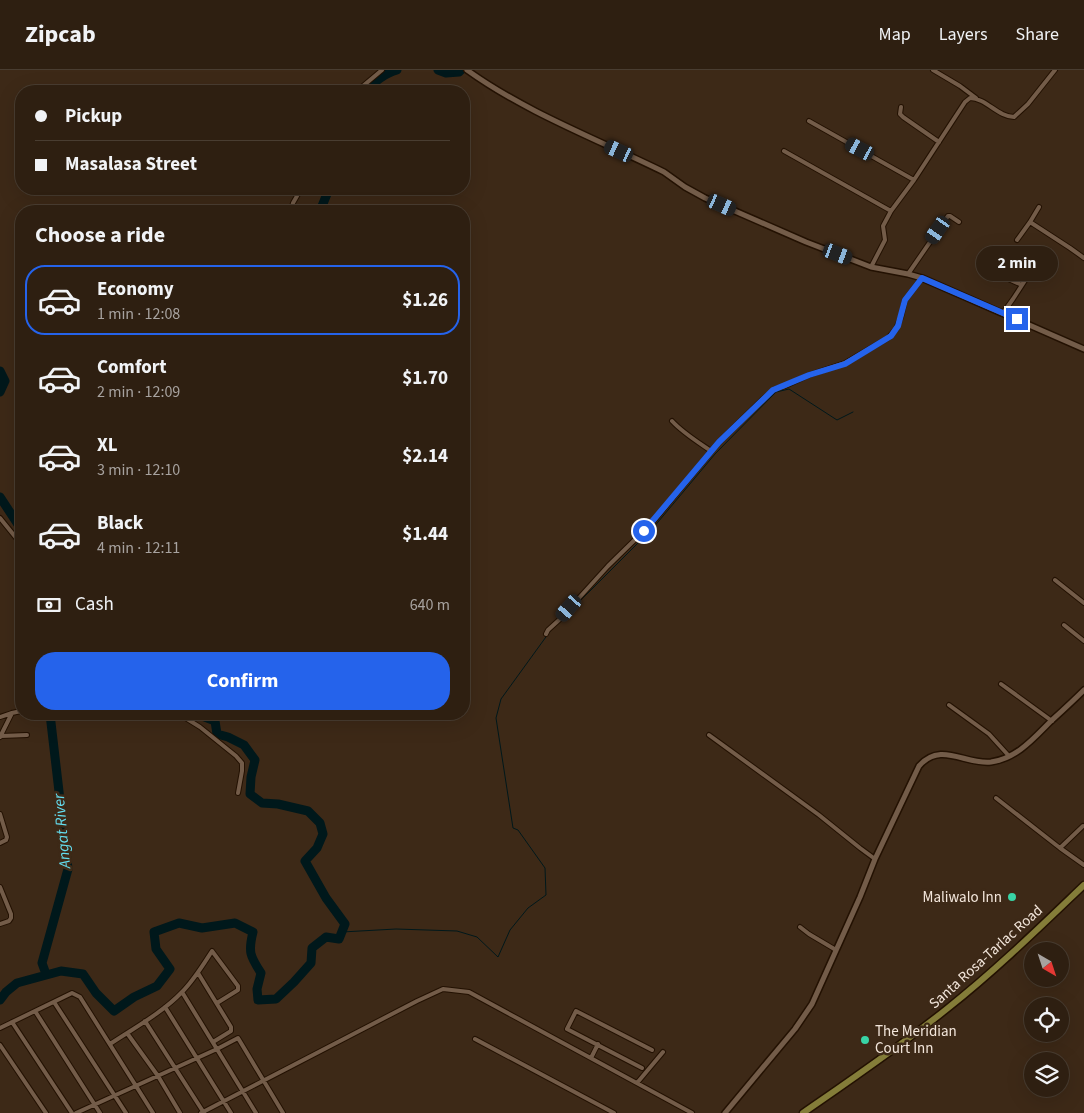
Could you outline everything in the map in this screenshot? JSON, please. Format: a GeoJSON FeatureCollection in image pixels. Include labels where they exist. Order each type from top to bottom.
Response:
{"type":"FeatureCollection","features":[{"type":"Feature","properties":{"kind":"highway","name":"Santa Rosa-Tarlac Road"},"geometry":{"type":"LineString","coordinates":[[803,1113],[950,1007],[992,972],[1084,885]]}},
{"type":"Feature","properties":{"kind":"street"},"geometry":{"type":"LineString","coordinates":[[364,85],[382,70]]}},
{"type":"Feature","properties":{"kind":"street"},"geometry":{"type":"LineString","coordinates":[[467,70],[514,100],[664,172],[705,198],[806,242],[871,267],[922,278],[1084,349]]}},
{"type":"Feature","properties":{"kind":"street"},"geometry":{"type":"LineString","coordinates":[[933,70],[1007,116],[1014,117],[1028,104],[1055,70]]}},
{"type":"Feature","properties":{"kind":"street"},"geometry":{"type":"LineString","coordinates":[[871,267],[885,240],[883,226],[891,211],[914,180],[965,102],[970,98],[976,98]]}},
{"type":"Feature","properties":{"kind":"street"},"geometry":{"type":"LineString","coordinates":[[900,108],[900,114],[903,117],[939,142]]}},
{"type":"Feature","properties":{"kind":"street"},"geometry":{"type":"LineString","coordinates":[[809,121],[914,180]]}},
{"type":"Feature","properties":{"kind":"street"},"geometry":{"type":"LineString","coordinates":[[784,151],[891,211]]}},
{"type":"Feature","properties":{"kind":"street"},"geometry":{"type":"LineString","coordinates":[[1017,240],[1039,207]]}},
{"type":"Feature","properties":{"kind":"street"},"geometry":{"type":"LineString","coordinates":[[908,274],[948,216],[959,222]]}},
{"type":"Feature","properties":{"kind":"street"},"geometry":{"type":"LineString","coordinates":[[1030,222],[1084,258]]}},
{"type":"Feature","properties":{"kind":"street"},"geometry":{"type":"LineString","coordinates":[[1003,313],[1026,276],[1024,272],[1012,263]]}},
{"type":"Feature","properties":{"kind":"street"},"geometry":{"type":"LineString","coordinates":[[997,274],[1022,285]]}},
{"type":"Feature","properties":{"kind":"street"},"geometry":{"type":"LineString","coordinates":[[546,634],[550,627],[559,620],[596,578],[651,524],[711,451],[773,390],[809,375],[845,364],[891,336],[898,326],[905,300],[922,278]]}},
{"type":"Feature","properties":{"kind":"street"},"geometry":{"type":"LineString","coordinates":[[672,421],[682,431],[711,451]]}},
{"type":"Feature","properties":{"kind":"street"},"geometry":{"type":"LineString","coordinates":[[0,518],[15,537]]}},
{"type":"Feature","properties":{"kind":"street"},"geometry":{"type":"LineString","coordinates":[[591,574],[596,578]]}},
{"type":"Feature","properties":{"kind":"street"},"geometry":{"type":"LineString","coordinates":[[1055,580],[1084,603]]}},
{"type":"Feature","properties":{"kind":"street"},"geometry":{"type":"LineString","coordinates":[[1064,625],[1084,641]]}},
{"type":"Feature","properties":{"kind":"street"},"geometry":{"type":"LineString","coordinates":[[1001,684],[1052,721]]}},
{"type":"Feature","properties":{"kind":"street"},"geometry":{"type":"LineString","coordinates":[[725,1113],[810,1007],[917,769],[925,760],[941,754],[950,754],[983,762],[998,761],[1009,756],[1020,750],[1084,690]]}},
{"type":"Feature","properties":{"kind":"street"},"geometry":{"type":"LineString","coordinates":[[949,705],[989,734],[1009,756]]}},
{"type":"Feature","properties":{"kind":"street"},"geometry":{"type":"LineString","coordinates":[[12,712],[0,736],[27,735]]}},
{"type":"Feature","properties":{"kind":"street"},"geometry":{"type":"LineString","coordinates":[[0,717],[15,712]]}},
{"type":"Feature","properties":{"kind":"street"},"geometry":{"type":"LineString","coordinates":[[189,720],[236,756],[242,763],[238,793]]}},
{"type":"Feature","properties":{"kind":"street"},"geometry":{"type":"LineString","coordinates":[[709,735],[875,859]]}},
{"type":"Feature","properties":{"kind":"street"},"geometry":{"type":"LineString","coordinates":[[996,798],[1084,865]]}},
{"type":"Feature","properties":{"kind":"street"},"geometry":{"type":"LineString","coordinates":[[0,814],[8,837],[0,843]]}},
{"type":"Feature","properties":{"kind":"street"},"geometry":{"type":"LineString","coordinates":[[1060,848],[1084,826]]}},
{"type":"Feature","properties":{"kind":"street"},"geometry":{"type":"LineString","coordinates":[[0,887],[11,914],[9,921],[0,924]]}},
{"type":"Feature","properties":{"kind":"street"},"geometry":{"type":"LineString","coordinates":[[800,927],[836,950]]}},
{"type":"Feature","properties":{"kind":"street"},"geometry":{"type":"LineString","coordinates":[[110,1044],[165,1007],[182,992],[198,973],[212,951],[238,986],[238,990],[217,1003]]}},
{"type":"Feature","properties":{"kind":"street"},"geometry":{"type":"LineString","coordinates":[[198,973],[231,1027],[231,1030],[213,1042]]}},
{"type":"Feature","properties":{"kind":"street"},"geometry":{"type":"LineString","coordinates":[[145,1021],[203,1113],[443,989],[469,992],[692,1113]]}},
{"type":"Feature","properties":{"kind":"street"},"geometry":{"type":"LineString","coordinates":[[182,992],[256,1113]]}},
{"type":"Feature","properties":{"kind":"street"},"geometry":{"type":"LineString","coordinates":[[0,1028],[72,993],[80,996],[153,1113]]}},
{"type":"Feature","properties":{"kind":"street"},"geometry":{"type":"LineString","coordinates":[[54,1002],[126,1113]]}},
{"type":"Feature","properties":{"kind":"street"},"geometry":{"type":"LineString","coordinates":[[165,1007],[231,1113]]}},
{"type":"Feature","properties":{"kind":"street"},"geometry":{"type":"LineString","coordinates":[[35,1011],[100,1113]]}},
{"type":"Feature","properties":{"kind":"street"},"geometry":{"type":"LineString","coordinates":[[642,1068],[568,1029],[576,1011],[652,1050]]}},
{"type":"Feature","properties":{"kind":"street"},"geometry":{"type":"LineString","coordinates":[[12,1022],[72,1113]]}},
{"type":"Feature","properties":{"kind":"street"},"geometry":{"type":"LineString","coordinates":[[127,1033],[158,1076],[180,1113]]}},
{"type":"Feature","properties":{"kind":"street"},"geometry":{"type":"LineString","coordinates":[[76,1113],[197,1059],[238,1038],[283,1113]]}},
{"type":"Feature","properties":{"kind":"street"},"geometry":{"type":"LineString","coordinates":[[475,1039],[614,1113]]}},
{"type":"Feature","properties":{"kind":"street"},"geometry":{"type":"LineString","coordinates":[[591,1058],[598,1044]]}},
{"type":"Feature","properties":{"kind":"street"},"geometry":{"type":"LineString","coordinates":[[0,1045],[46,1113]]}},
{"type":"Feature","properties":{"kind":"street"},"geometry":{"type":"LineString","coordinates":[[637,1083],[663,1052]]}},
{"type":"Feature","properties":{"kind":"waterway"},"geometry":{"type":"LineString","coordinates":[[371,85],[388,73],[397,70]]}},
{"type":"Feature","properties":{"kind":"waterway"},"geometry":{"type":"LineString","coordinates":[[438,70],[446,73],[459,72],[461,70]]}},
{"type":"Feature","properties":{"kind":"waterway"},"geometry":{"type":"LineString","coordinates":[[322,205],[327,195]]}},
{"type":"Feature","properties":{"kind":"waterway","name":"Angat River"},"geometry":{"type":"LineString","coordinates":[[0,371],[5,381],[0,392]]}},
{"type":"Feature","properties":{"kind":"waterway"},"geometry":{"type":"LineString","coordinates":[[568,613],[653,528],[715,454],[776,392],[789,389],[837,420],[853,412]]}},
{"type":"Feature","properties":{"kind":"waterway","name":"Angat River"},"geometry":{"type":"LineString","coordinates":[[0,497],[15,520]]}},
{"type":"Feature","properties":{"kind":"waterway"},"geometry":{"type":"LineString","coordinates":[[342,932],[396,929],[457,931],[477,937],[498,957],[510,930],[528,908],[546,895],[545,868],[518,830],[513,828],[496,718],[501,699],[551,630]]}},
{"type":"Feature","properties":{"kind":"waterway","name":"Angat River"},"geometry":{"type":"LineString","coordinates":[[46,974],[42,963],[68,869],[51,720]]}},
{"type":"Feature","properties":{"kind":"waterway"},"geometry":{"type":"LineString","coordinates":[[0,1000],[17,983],[61,971],[83,974],[96,993],[114,1011],[134,997],[157,986],[170,969],[156,949],[154,932],[179,923],[202,928],[235,923],[253,932],[251,954],[261,973],[257,989],[258,1000],[276,999],[311,963],[312,948],[326,937],[339,939],[345,924],[326,898],[305,861],[317,848],[323,834],[320,823],[308,811],[278,804],[262,803],[250,794],[255,760],[244,745],[217,734],[215,721],[212,720]]}},
{"type":"Feature","properties":{"kind":"place","name":"Maliwalo Inn"},"geometry":{"type":"Point","coordinates":[1012,897]}},
{"type":"Feature","properties":{"kind":"place","name":"The Meridian Court Inn"},"geometry":{"type":"Point","coordinates":[865,1040]}},
{"type":"Feature","properties":{"kind":"route"},"geometry":{"type":"LineString","coordinates":[[644,531],[719,442],[773,390],[809,375],[845,364],[891,336],[898,326],[905,300],[922,278],[1017,319]]}}]}
